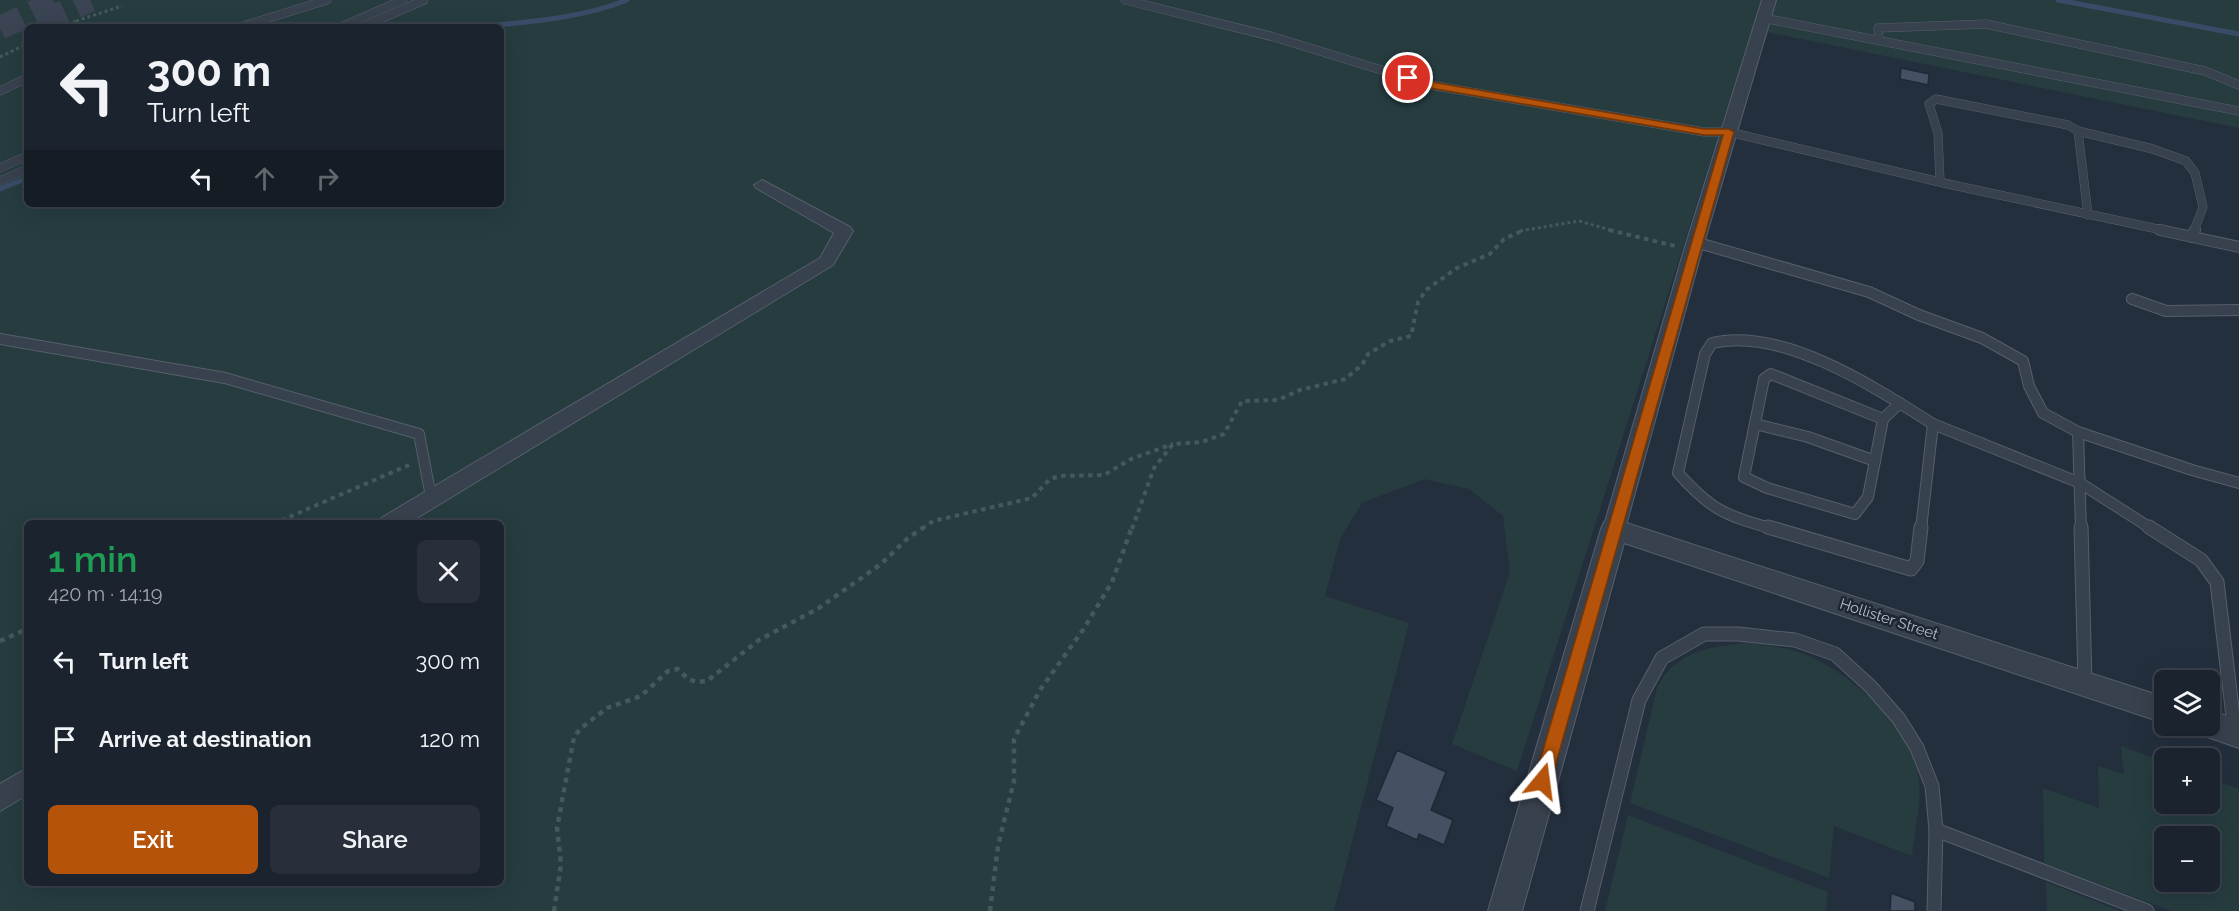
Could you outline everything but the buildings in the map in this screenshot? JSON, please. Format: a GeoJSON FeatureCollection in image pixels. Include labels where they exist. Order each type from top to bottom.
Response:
{"type":"FeatureCollection","features":[{"type":"Feature","properties":{"kind":"street"},"geometry":{"type":"LineString","coordinates":[[1505,911],[1694,246],[1769,0]]}},
{"type":"Feature","properties":{"kind":"street"},"geometry":{"type":"LineString","coordinates":[[395,520],[827,261],[844,231],[762,185]]}},
{"type":"Feature","properties":{"kind":"street","name":"Hollister Street"},"geometry":{"type":"LineString","coordinates":[[1614,529],[2154,707]]}},
{"type":"Feature","properties":{"kind":"street"},"geometry":{"type":"LineString","coordinates":[[0,799],[24,782]]}},
{"type":"Feature","properties":{"kind":"lane"},"geometry":{"type":"LineString","coordinates":[[250,24],[327,0]]}},
{"type":"Feature","properties":{"kind":"lane"},"geometry":{"type":"LineString","coordinates":[[348,24],[403,0]]}},
{"type":"Feature","properties":{"kind":"lane"},"geometry":{"type":"LineString","coordinates":[[369,24],[424,0]]}},
{"type":"Feature","properties":{"kind":"lane"},"geometry":{"type":"LineString","coordinates":[[1125,0],[1274,36],[1430,85],[1704,132],[1729,132],[1940,182],[2239,247]]}},
{"type":"Feature","properties":{"kind":"lane"},"geometry":{"type":"LineString","coordinates":[[1763,18],[2239,111]]}},
{"type":"Feature","properties":{"kind":"lane"},"geometry":{"type":"LineString","coordinates":[[1879,39],[1878,28],[1986,24],[2205,71],[2239,85]]}},
{"type":"Feature","properties":{"kind":"lane"},"geometry":{"type":"LineString","coordinates":[[0,91],[24,79]]}},
{"type":"Feature","properties":{"kind":"lane"},"geometry":{"type":"LineString","coordinates":[[1940,182],[1938,133],[1929,104],[1936,99],[2068,125],[2078,130],[2154,149],[2186,161],[2195,173],[2204,207],[2192,237]]}},
{"type":"Feature","properties":{"kind":"lane"},"geometry":{"type":"LineString","coordinates":[[2078,130],[2082,144],[2088,215]]}},
{"type":"Feature","properties":{"kind":"lane"},"geometry":{"type":"LineString","coordinates":[[0,168],[24,157]]}},
{"type":"Feature","properties":{"kind":"lane"},"geometry":{"type":"LineString","coordinates":[[0,181],[24,170]]}},
{"type":"Feature","properties":{"kind":"lane"},"geometry":{"type":"LineString","coordinates":[[1694,246],[1842,282],[1919,315],[1982,338],[2023,362],[2029,386],[2043,413],[2078,432],[2192,470],[2239,483]]}},
{"type":"Feature","properties":{"kind":"lane"},"geometry":{"type":"LineString","coordinates":[[2132,299],[2166,311],[2239,310]]}},
{"type":"Feature","properties":{"kind":"lane"},"geometry":{"type":"LineString","coordinates":[[0,339],[225,378],[419,435],[431,497]]}},
{"type":"Feature","properties":{"kind":"lane"},"geometry":{"type":"LineString","coordinates":[[1933,424],[1917,561],[1911,569],[1726,515],[1699,497],[1678,473],[1706,354],[1712,343],[1728,339],[1774,344],[1858,377],[1933,424],[2080,483],[2200,560],[2217,582],[2228,730]]}},
{"type":"Feature","properties":{"kind":"lane"},"geometry":{"type":"LineString","coordinates":[[1883,419],[1771,374],[1764,379],[1744,477],[1767,488],[1855,514],[1868,497],[1883,419],[1900,403]]}},
{"type":"Feature","properties":{"kind":"lane"},"geometry":{"type":"LineString","coordinates":[[1755,424],[1808,437],[1875,461]]}},
{"type":"Feature","properties":{"kind":"lane"},"geometry":{"type":"LineString","coordinates":[[2078,432],[2085,684]]}},
{"type":"Feature","properties":{"kind":"lane"},"geometry":{"type":"LineString","coordinates":[[1587,911],[1639,700],[1662,658],[1704,634],[1738,634],[1796,640],[1835,654],[1871,687],[1899,719],[1917,747],[1932,786],[1936,830],[1934,911]]}},
{"type":"Feature","properties":{"kind":"lane"},"geometry":{"type":"LineString","coordinates":[[1936,830],[2147,911]]}},
{"type":"Feature","properties":{"kind":"path"},"geometry":{"type":"LineString","coordinates":[[69,24],[122,6]]}},
{"type":"Feature","properties":{"kind":"path"},"geometry":{"type":"LineString","coordinates":[[76,21],[80,24]]}},
{"type":"Feature","properties":{"kind":"path"},"geometry":{"type":"LineString","coordinates":[[0,57],[24,45]]}},
{"type":"Feature","properties":{"kind":"path"},"geometry":{"type":"LineString","coordinates":[[554,911],[561,864],[557,828],[574,737],[580,729],[607,708],[641,696],[668,671],[678,669],[687,678],[696,682],[706,681],[759,640],[819,608],[881,564],[908,538],[933,521],[1032,498],[1050,479],[1060,476],[1104,475],[1131,459],[1173,444],[1202,442],[1224,434],[1242,401],[1278,400],[1300,390],[1345,379],[1362,365],[1368,354],[1390,341],[1411,336],[1418,302],[1426,290],[1457,268],[1490,255],[1504,239],[1523,230],[1579,220],[1629,236],[1694,246]]}},
{"type":"Feature","properties":{"kind":"path"},"geometry":{"type":"LineString","coordinates":[[990,911],[998,846],[1014,781],[1014,739],[1040,690],[1083,630],[1112,582],[1154,468],[1173,444]]}},
{"type":"Feature","properties":{"kind":"path"},"geometry":{"type":"LineString","coordinates":[[282,520],[423,459]]}},
{"type":"Feature","properties":{"kind":"path"},"geometry":{"type":"LineString","coordinates":[[0,641],[24,630]]}},
{"type":"Feature","properties":{"kind":"green space"},"geometry":{"type":"Polygon","coordinates":[[[0,0],[2239,0],[2239,128],[1752,29],[1517,771],[1452,744],[1510,572],[1503,516],[1469,489],[1424,479],[1362,503],[1340,539],[1325,596],[1409,623],[1334,911],[0,911],[0,0]]]}},
{"type":"Feature","properties":{"kind":"green space"},"geometry":{"type":"Polygon","coordinates":[[[1747,643],[1794,651],[1826,665],[1860,689],[1891,721],[1904,738],[1913,756],[1918,774],[1919,805],[1912,856],[1834,826],[1829,878],[1630,803],[1657,688],[1664,676],[1673,666],[1694,653],[1720,646],[1747,643]]]}},
{"type":"Feature","properties":{"kind":"green space"},"geometry":{"type":"Polygon","coordinates":[[[2121,746],[2154,758],[2154,814],[2220,814],[2220,782],[2239,789],[2239,911],[2171,911],[2044,863],[2043,788],[2099,808],[2098,766],[2124,774],[2121,746]]]}},
{"type":"Feature","properties":{"kind":"green space"},"geometry":{"type":"Polygon","coordinates":[[[1628,815],[1828,892],[1826,911],[1605,911],[1628,815]]]}},
{"type":"Feature","properties":{"kind":"green space"},"geometry":{"type":"Polygon","coordinates":[[[2046,882],[2120,911],[2047,911],[2046,882]]]}},
{"type":"Feature","properties":{"kind":"waterway"},"geometry":{"type":"LineString","coordinates":[[504,24],[572,16],[627,0]]}},
{"type":"Feature","properties":{"kind":"waterway"},"geometry":{"type":"LineString","coordinates":[[2058,0],[2239,34]]}},
{"type":"Feature","properties":{"kind":"waterway"},"geometry":{"type":"LineString","coordinates":[[0,189],[24,179]]}},
{"type":"Feature","properties":{"kind":"tunnel"},"geometry":{"type":"LineString","coordinates":[[0,28],[59,0]]}},
{"type":"Feature","properties":{"kind":"tunnel"},"geometry":{"type":"LineString","coordinates":[[43,22],[90,0]]}},
{"type":"Feature","properties":{"kind":"route"},"geometry":{"type":"LineString","coordinates":[[1408,78],[1430,85],[1704,132],[1729,132],[1693,250],[1542,781]]}}]}
